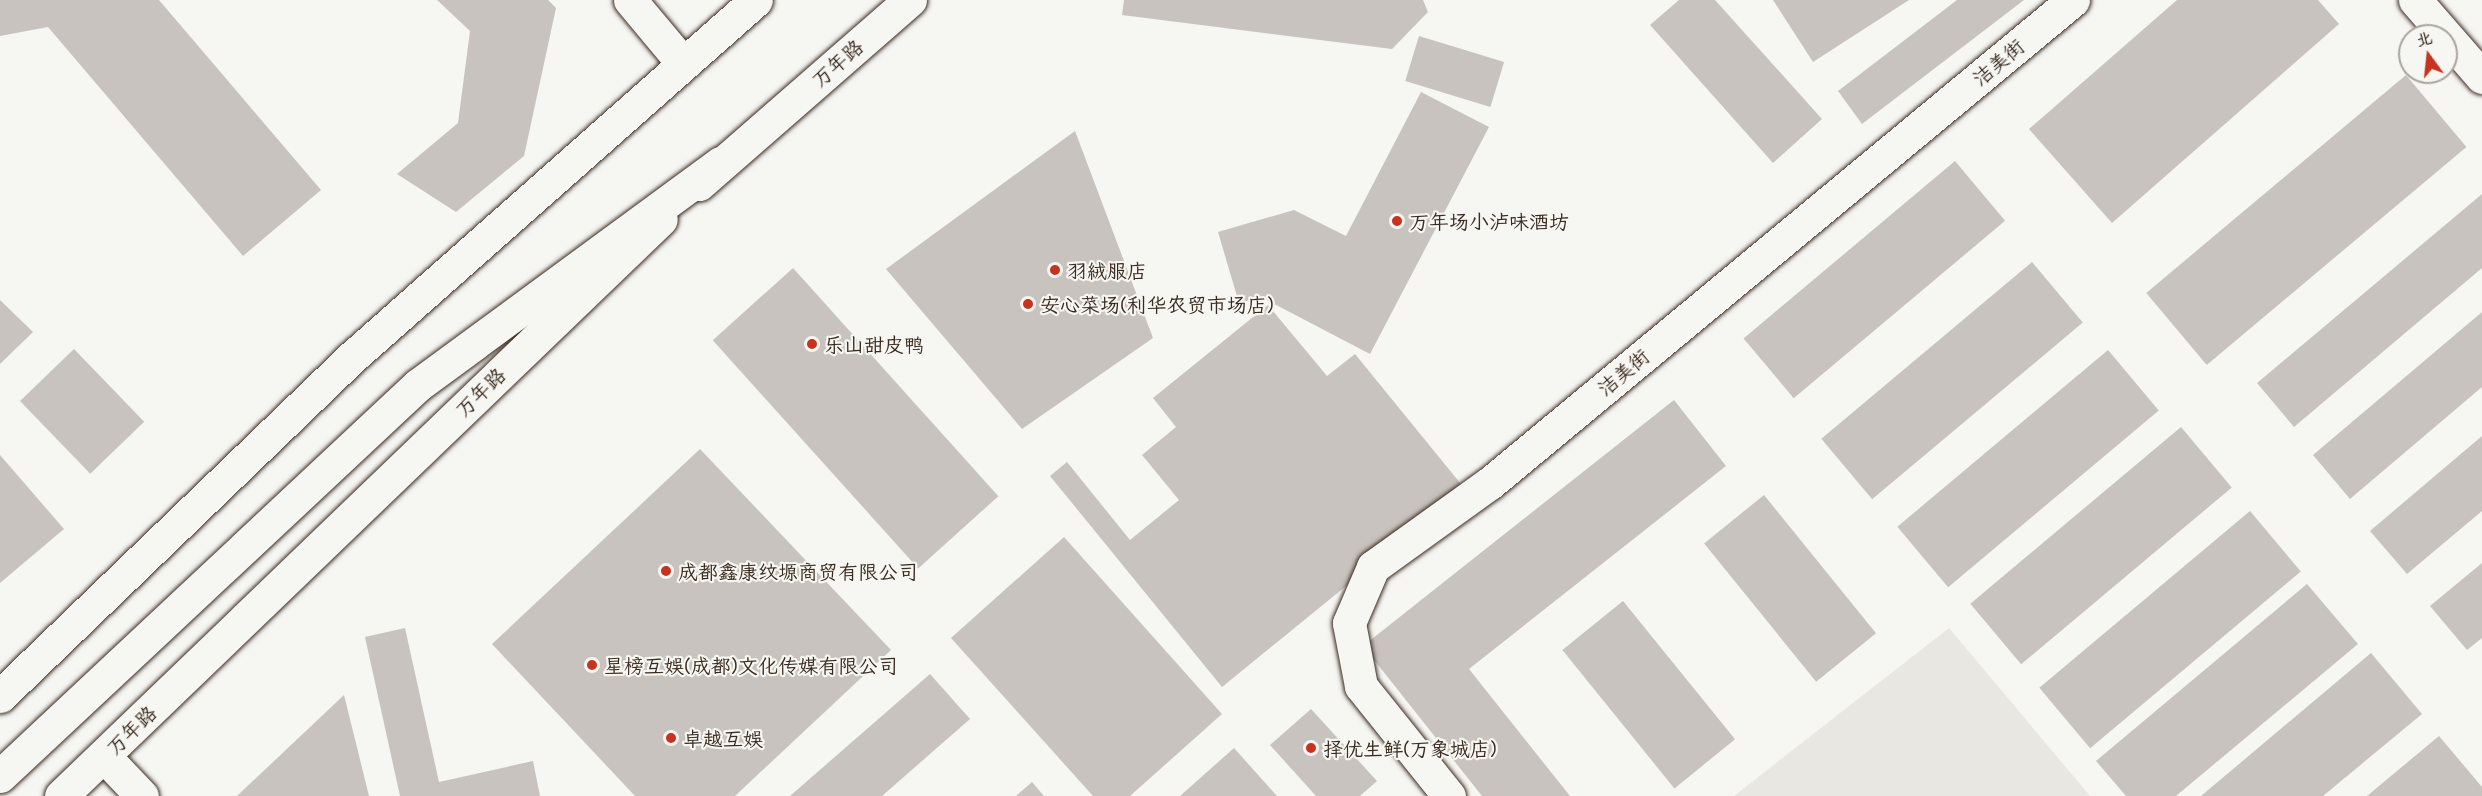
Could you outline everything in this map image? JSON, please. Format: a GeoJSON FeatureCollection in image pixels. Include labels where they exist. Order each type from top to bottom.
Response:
{"type":"FeatureCollection","features":[{"type":"Feature","properties":{"kind":"main road"},"geometry":{"type":"LineString","coordinates":[[630,0],[681,61]]}},
{"type":"Feature","properties":{"kind":"main road"},"geometry":{"type":"LineString","coordinates":[[0,696],[358,352],[681,61],[756,0]]}},
{"type":"Feature","properties":{"kind":"main road","name":"万年路"},"geometry":{"type":"LineString","coordinates":[[61,796],[720,163],[910,0]]}},
{"type":"Feature","properties":{"kind":"main road","name":"洁美街"},"geometry":{"type":"LineString","coordinates":[[1449,796],[1361,686],[1348,622],[1373,567],[1490,483],[2073,0]]}},
{"type":"Feature","properties":{"kind":"main road"},"geometry":{"type":"LineString","coordinates":[[2415,0],[2482,76]]}},
{"type":"Feature","properties":{"kind":"main road"},"geometry":{"type":"LineString","coordinates":[[0,776],[417,385],[720,163]]}},
{"type":"Feature","properties":{"kind":"main road"},"geometry":{"type":"LineString","coordinates":[[104,756],[142,796]]}},
{"type":"Feature","properties":{"kind":"shaded area"},"geometry":{"type":"Polygon","coordinates":[[[1949,628],[2090,796],[1734,796],[1949,628]]]}},
{"type":"Feature","properties":{"kind":"building"},"geometry":{"type":"Polygon","coordinates":[[[0,0],[159,0],[321,190],[243,256],[48,27],[0,36],[0,0]]]}},
{"type":"Feature","properties":{"kind":"building"},"geometry":{"type":"Polygon","coordinates":[[[437,0],[548,0],[556,8],[524,156],[456,212],[397,174],[458,123],[470,31],[437,0]]]}},
{"type":"Feature","properties":{"kind":"building"},"geometry":{"type":"Polygon","coordinates":[[[1124,0],[1423,0],[1428,12],[1392,49],[1122,15],[1124,0]]]}},
{"type":"Feature","properties":{"kind":"building"},"geometry":{"type":"Polygon","coordinates":[[[1679,0],[1715,0],[1822,119],[1773,163],[1650,25],[1679,0]]]}},
{"type":"Feature","properties":{"kind":"building"},"geometry":{"type":"Polygon","coordinates":[[[1773,0],[1909,0],[1813,62],[1773,0]]]}},
{"type":"Feature","properties":{"kind":"building"},"geometry":{"type":"Polygon","coordinates":[[[1957,0],[2024,0],[1862,124],[1838,91],[1957,0]]]}},
{"type":"Feature","properties":{"kind":"building"},"geometry":{"type":"Polygon","coordinates":[[[2177,0],[2318,0],[2339,24],[2112,223],[2029,129],[2177,0]]]}},
{"type":"Feature","properties":{"kind":"building"},"geometry":{"type":"Polygon","coordinates":[[[1419,36],[1504,62],[1490,107],[1405,81],[1419,36]]]}},
{"type":"Feature","properties":{"kind":"building"},"geometry":{"type":"Polygon","coordinates":[[[2398,82],[2398,84],[2414,84],[2466,147],[2207,365],[2146,293],[2398,82]]]}},
{"type":"Feature","properties":{"kind":"building","name":"万年场小泸味酒坊"},"geometry":{"type":"Polygon","coordinates":[[[1421,92],[1489,127],[1370,354],[1261,297],[1239,303],[1218,232],[1294,210],[1346,236],[1421,92]]]}},
{"type":"Feature","properties":{"kind":"building","name":"安心菜场(利华农贸市场店)"},"geometry":{"type":"Polygon","coordinates":[[[1075,131],[1153,338],[1022,429],[886,269],[1075,131]]]}},
{"type":"Feature","properties":{"kind":"building"},"geometry":{"type":"Polygon","coordinates":[[[1955,161],[2005,221],[1794,398],[1744,338],[1955,161]]]}},
{"type":"Feature","properties":{"kind":"building"},"geometry":{"type":"Polygon","coordinates":[[[2482,194],[2482,268],[2294,427],[2257,383],[2482,194]]]}},
{"type":"Feature","properties":{"kind":"building"},"geometry":{"type":"Polygon","coordinates":[[[2032,262],[2083,323],[1872,499],[1821,439],[2032,262]]]}},
{"type":"Feature","properties":{"kind":"building"},"geometry":{"type":"Polygon","coordinates":[[[793,268],[998,496],[918,568],[713,340],[793,268]]]}},
{"type":"Feature","properties":{"kind":"building"},"geometry":{"type":"Polygon","coordinates":[[[0,300],[33,332],[0,364],[0,300]]]}},
{"type":"Feature","properties":{"kind":"building"},"geometry":{"type":"Polygon","coordinates":[[[1268,305],[1327,376],[1355,354],[1465,489],[1222,687],[1050,476],[1067,462],[1130,540],[1179,500],[1142,455],[1176,427],[1153,398],[1268,305]]]}},
{"type":"Feature","properties":{"kind":"building"},"geometry":{"type":"Polygon","coordinates":[[[2482,312],[2482,387],[2350,499],[2313,455],[2482,312]]]}},
{"type":"Feature","properties":{"kind":"building"},"geometry":{"type":"Polygon","coordinates":[[[74,349],[144,422],[90,474],[20,401],[74,349]]]}},
{"type":"Feature","properties":{"kind":"building"},"geometry":{"type":"Polygon","coordinates":[[[2108,350],[2159,411],[1948,587],[1897,527],[2108,350]]]}},
{"type":"Feature","properties":{"kind":"building"},"geometry":{"type":"Polygon","coordinates":[[[1674,400],[1726,466],[1469,669],[1570,796],[1482,796],[1363,646],[1674,400]]]}},
{"type":"Feature","properties":{"kind":"building"},"geometry":{"type":"Polygon","coordinates":[[[2181,427],[2232,488],[2021,664],[1970,604],[2181,427]]]}},
{"type":"Feature","properties":{"kind":"building"},"geometry":{"type":"Polygon","coordinates":[[[2482,436],[2482,511],[2407,574],[2370,531],[2482,436]]]}},
{"type":"Feature","properties":{"kind":"building"},"geometry":{"type":"Polygon","coordinates":[[[700,449],[891,650],[735,796],[635,796],[492,644],[700,449]]]}},
{"type":"Feature","properties":{"kind":"building"},"geometry":{"type":"Polygon","coordinates":[[[0,455],[64,529],[0,583],[0,455]]]}},
{"type":"Feature","properties":{"kind":"building"},"geometry":{"type":"Polygon","coordinates":[[[1764,495],[1876,633],[1816,682],[1704,543],[1764,495]]]}},
{"type":"Feature","properties":{"kind":"building"},"geometry":{"type":"Polygon","coordinates":[[[2250,511],[2301,572],[2090,748],[2039,688],[2250,511]]]}},
{"type":"Feature","properties":{"kind":"building"},"geometry":{"type":"Polygon","coordinates":[[[1064,537],[1222,714],[1130,796],[1093,796],[951,638],[1064,537]]]}},
{"type":"Feature","properties":{"kind":"building"},"geometry":{"type":"Polygon","coordinates":[[[2482,563],[2482,638],[2467,650],[2430,606],[2482,563]]]}},
{"type":"Feature","properties":{"kind":"building"},"geometry":{"type":"Polygon","coordinates":[[[2307,584],[2358,644],[2176,796],[2126,796],[2096,761],[2307,584]]]}},
{"type":"Feature","properties":{"kind":"building"},"geometry":{"type":"Polygon","coordinates":[[[1623,601],[1735,739],[1674,788],[1562,650],[1623,601]]]}},
{"type":"Feature","properties":{"kind":"building"},"geometry":{"type":"Polygon","coordinates":[[[405,628],[439,782],[533,761],[540,796],[400,796],[365,637],[405,628]]]}},
{"type":"Feature","properties":{"kind":"building"},"geometry":{"type":"Polygon","coordinates":[[[2371,653],[2422,714],[2323,796],[2201,796],[2371,653]]]}},
{"type":"Feature","properties":{"kind":"building"},"geometry":{"type":"Polygon","coordinates":[[[930,674],[970,719],[882,796],[790,796],[930,674]]]}},
{"type":"Feature","properties":{"kind":"building"},"geometry":{"type":"Polygon","coordinates":[[[344,695],[369,796],[237,796],[344,695]]]}},
{"type":"Feature","properties":{"kind":"building"},"geometry":{"type":"Polygon","coordinates":[[[1311,709],[1377,781],[1360,796],[1316,796],[1270,745],[1311,709]]]}},
{"type":"Feature","properties":{"kind":"building"},"geometry":{"type":"Polygon","coordinates":[[[2439,736],[2482,787],[2482,796],[2367,796],[2439,736]]]}},
{"type":"Feature","properties":{"kind":"building"},"geometry":{"type":"Polygon","coordinates":[[[1234,748],[1277,796],[1180,796],[1234,748]]]}},
{"type":"Feature","properties":{"kind":"building"},"geometry":{"type":"Polygon","coordinates":[[[1032,782],[1044,796],[1016,796],[1032,782]]]}},
{"type":"Feature","properties":{"kind":"place","name":"万年场小泸味酒坊"},"geometry":{"type":"Point","coordinates":[1397,221]}},
{"type":"Feature","properties":{"kind":"place","name":"羽絨服店"},"geometry":{"type":"Point","coordinates":[1055,270]}},
{"type":"Feature","properties":{"kind":"place","name":"安心菜场(利华农贸市场店)"},"geometry":{"type":"Point","coordinates":[1028,304]}},
{"type":"Feature","properties":{"kind":"place","name":"乐山甜皮鸭"},"geometry":{"type":"Point","coordinates":[812,344]}},
{"type":"Feature","properties":{"kind":"place","name":"成都鑫康纹塬商贸有限公司"},"geometry":{"type":"Point","coordinates":[666,571]}},
{"type":"Feature","properties":{"kind":"place","name":"星榜互娱(成都)文化传媒有限公司"},"geometry":{"type":"Point","coordinates":[592,665]}},
{"type":"Feature","properties":{"kind":"place","name":"卓越互娱"},"geometry":{"type":"Point","coordinates":[671,738]}},
{"type":"Feature","properties":{"kind":"place","name":"择优生鲜(万象城店)"},"geometry":{"type":"Point","coordinates":[1311,748]}}]}
